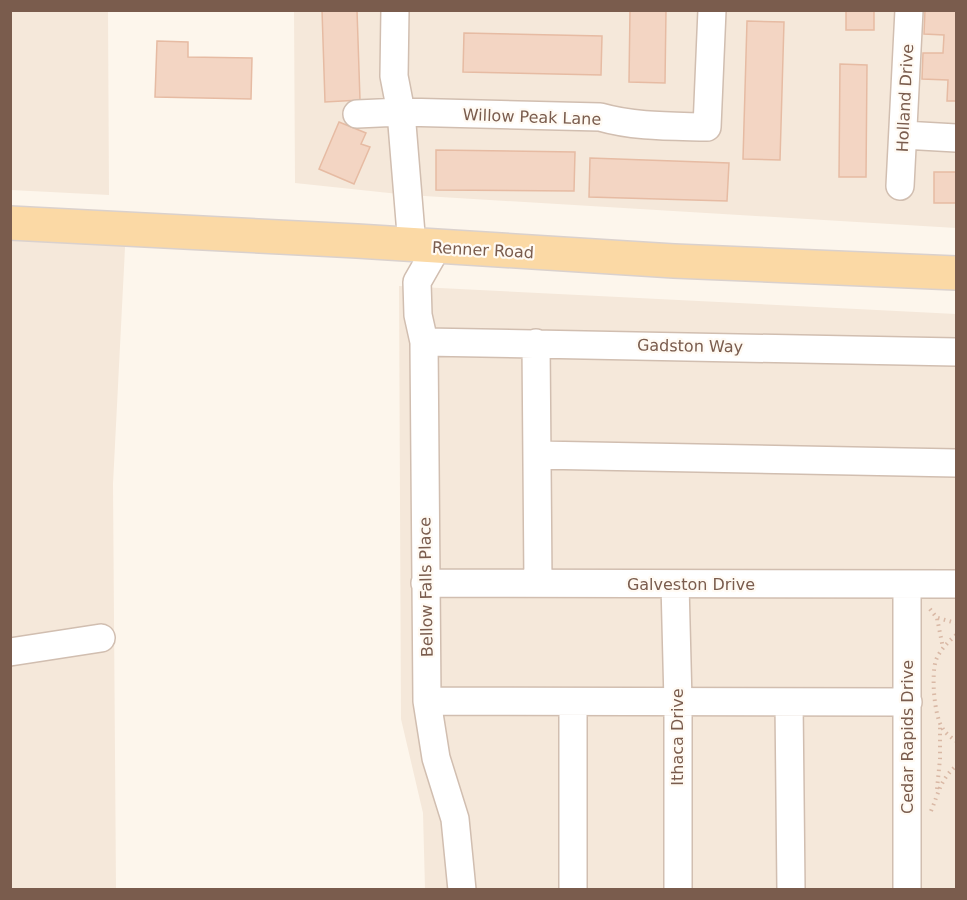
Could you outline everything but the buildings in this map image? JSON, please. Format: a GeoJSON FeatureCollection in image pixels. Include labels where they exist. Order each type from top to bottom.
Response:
{"type":"FeatureCollection","features":[{"type":"Feature","properties":{"kind":"main road","name":"Renner Road"},"geometry":{"type":"LineString","coordinates":[[10,223],[686,262],[957,273]]}},
{"type":"Feature","properties":{"kind":"street"},"geometry":{"type":"LineString","coordinates":[[395,10],[394,76],[401,112],[417,282]]}},
{"type":"Feature","properties":{"kind":"street","name":"Willow Peak Lane"},"geometry":{"type":"LineString","coordinates":[[357,114],[401,112],[600,117],[620,123],[707,127],[712,10]]}},
{"type":"Feature","properties":{"kind":"street","name":"Holland Drive"},"geometry":{"type":"LineString","coordinates":[[900,186],[909,10]]}},
{"type":"Feature","properties":{"kind":"street"},"geometry":{"type":"LineString","coordinates":[[903,135],[957,138]]}},
{"type":"Feature","properties":{"kind":"street"},"geometry":{"type":"LineString","coordinates":[[414,246],[417,282]]}},
{"type":"Feature","properties":{"kind":"street","name":"Bellow Falls Place"},"geometry":{"type":"LineString","coordinates":[[417,282],[418,315],[424,342],[427,700],[436,758],[455,819],[462,890]]}},
{"type":"Feature","properties":{"kind":"street","name":"Gadston Way"},"geometry":{"type":"LineString","coordinates":[[424,342],[957,352]]}},
{"type":"Feature","properties":{"kind":"street"},"geometry":{"type":"LineString","coordinates":[[536,343],[538,583]]}},
{"type":"Feature","properties":{"kind":"street"},"geometry":{"type":"LineString","coordinates":[[537,455],[957,463]]}},
{"type":"Feature","properties":{"kind":"street","name":"Galveston Drive"},"geometry":{"type":"LineString","coordinates":[[425,583],[957,584]]}},
{"type":"Feature","properties":{"kind":"street","name":"Ithaca Drive"},"geometry":{"type":"LineString","coordinates":[[675,584],[678,702],[678,890]]}},
{"type":"Feature","properties":{"kind":"street","name":"Cedar Rapids Drive"},"geometry":{"type":"LineString","coordinates":[[907,584],[908,890]]}},
{"type":"Feature","properties":{"kind":"street"},"geometry":{"type":"LineString","coordinates":[[10,652],[101,638]]}},
{"type":"Feature","properties":{"kind":"street"},"geometry":{"type":"LineString","coordinates":[[427,700],[908,702]]}},
{"type":"Feature","properties":{"kind":"street"},"geometry":{"type":"LineString","coordinates":[[573,702],[573,890]]}},
{"type":"Feature","properties":{"kind":"street"},"geometry":{"type":"LineString","coordinates":[[789,702],[791,890]]}},
{"type":"Feature","properties":{"kind":"path"},"geometry":{"type":"LineString","coordinates":[[944,648],[938,618],[957,623]]}},
{"type":"Feature","properties":{"kind":"path"},"geometry":{"type":"LineString","coordinates":[[936,793],[940,759],[940,723],[934,678],[935,665],[944,648],[957,635]]}},
{"type":"Feature","properties":{"kind":"path"},"geometry":{"type":"LineString","coordinates":[[940,723],[943,730],[957,741]]}},
{"type":"Feature","properties":{"kind":"shaded area"},"geometry":{"type":"Polygon","coordinates":[[[11,10],[108,11],[109,195],[11,190],[11,10]]]}},
{"type":"Feature","properties":{"kind":"shaded area"},"geometry":{"type":"Polygon","coordinates":[[[294,11],[956,11],[956,228],[408,195],[295,183],[294,11]]]}},
{"type":"Feature","properties":{"kind":"shaded area"},"geometry":{"type":"Polygon","coordinates":[[[11,223],[126,228],[113,484],[116,889],[11,890],[11,223]]]}},
{"type":"Feature","properties":{"kind":"shaded area"},"geometry":{"type":"Polygon","coordinates":[[[399,286],[956,314],[956,889],[425,889],[423,813],[401,719],[399,286]]]}}]}
